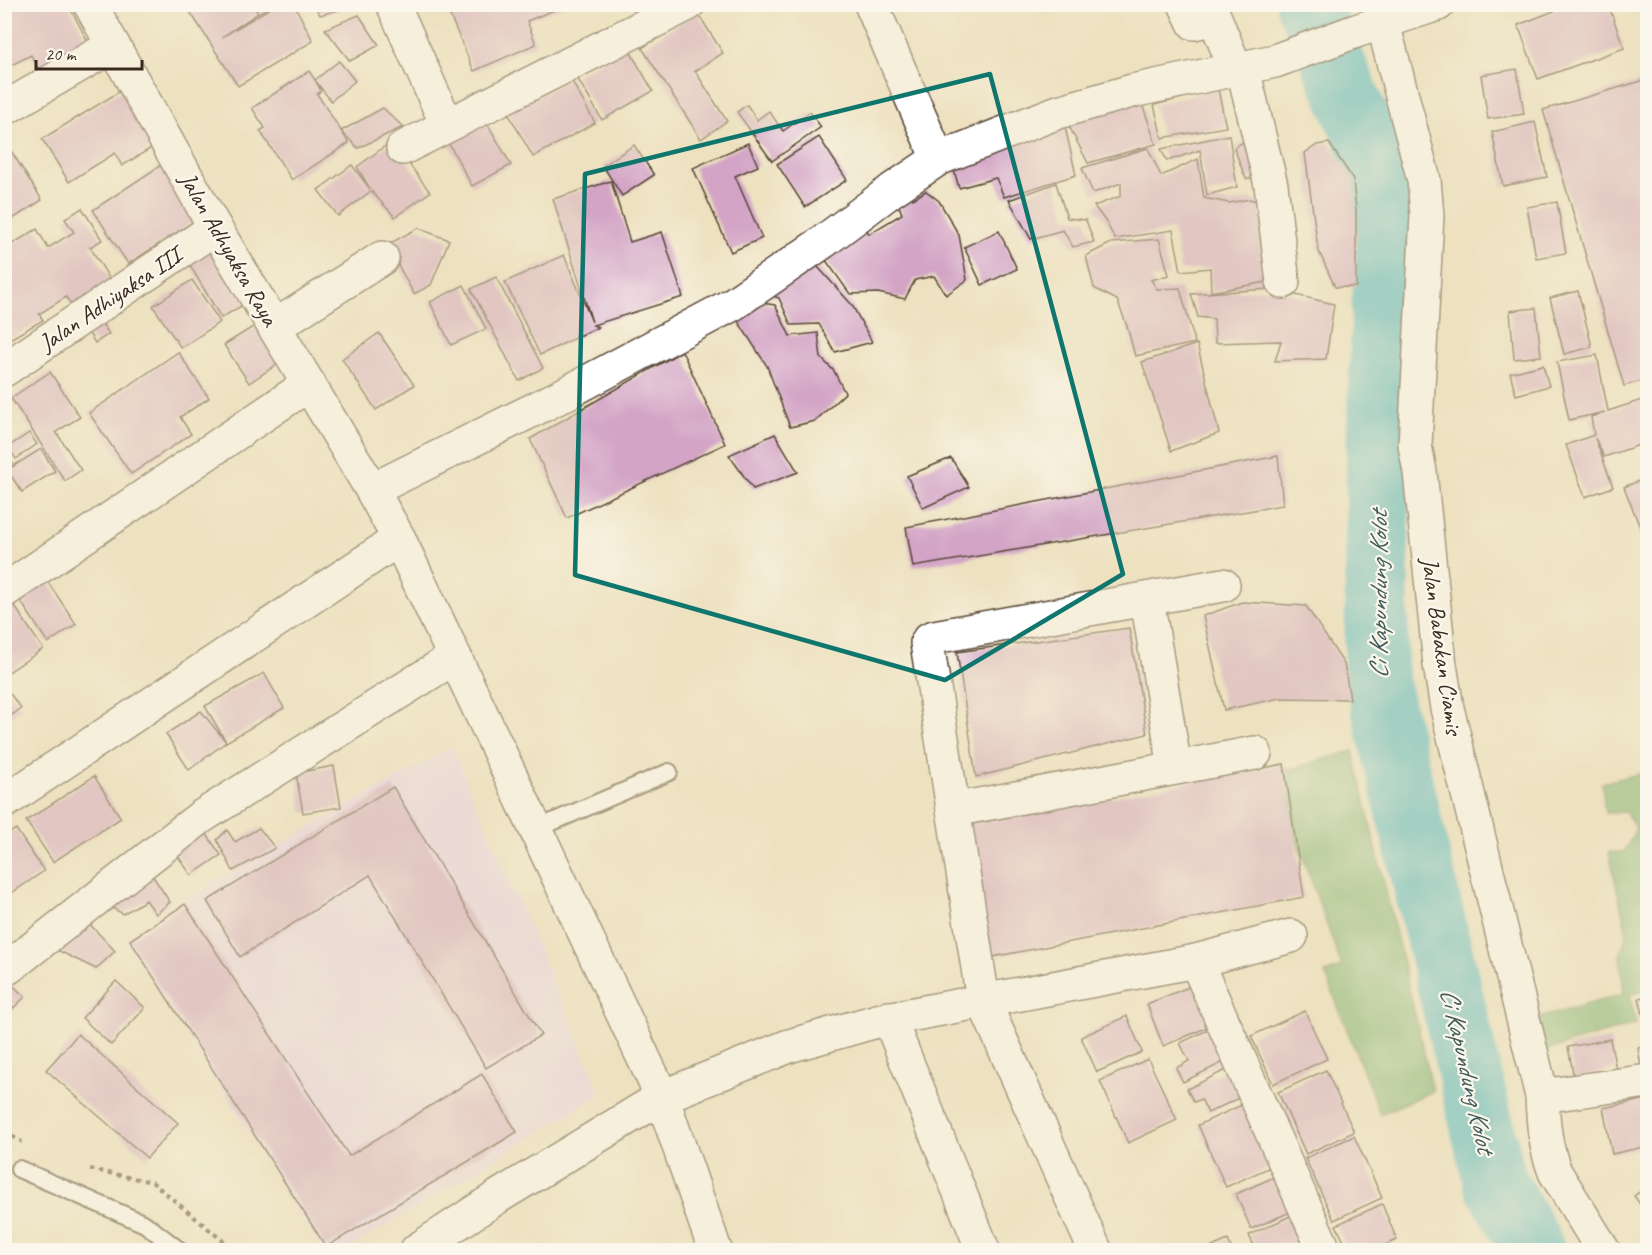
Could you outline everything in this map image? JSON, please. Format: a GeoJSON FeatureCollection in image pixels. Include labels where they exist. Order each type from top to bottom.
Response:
{"type":"FeatureCollection","features":[{"type":"Feature","properties":{"kind":"street","name":"Jalan Adhyaksa Raya"},"geometry":{"type":"LineString","coordinates":[[90,4],[215,228],[399,539],[662,1096],[715,1251]]}},
{"type":"Feature","properties":{"kind":"street"},"geometry":{"type":"LineString","coordinates":[[393,4],[447,125]]}},
{"type":"Feature","properties":{"kind":"street"},"geometry":{"type":"LineString","coordinates":[[403,148],[688,4]]}},
{"type":"Feature","properties":{"kind":"street"},"geometry":{"type":"LineString","coordinates":[[871,4],[938,159]]}},
{"type":"Feature","properties":{"kind":"street"},"geometry":{"type":"LineString","coordinates":[[1185,4],[1194,23],[1215,18],[1239,69],[1271,185],[1283,282]]}},
{"type":"Feature","properties":{"kind":"street"},"geometry":{"type":"LineString","coordinates":[[372,490],[559,397],[733,304],[938,159],[1058,112],[1132,91],[1275,61],[1437,4]]}},
{"type":"Feature","properties":{"kind":"street","name":"Jalan Babakan Ciamis"},"geometry":{"type":"LineString","coordinates":[[1370,27],[1425,180],[1427,215],[1415,445],[1447,708],[1542,1096],[1546,1142],[1552,1166],[1603,1251]]}},
{"type":"Feature","properties":{"kind":"street"},"geometry":{"type":"LineString","coordinates":[[4,109],[112,45]]}},
{"type":"Feature","properties":{"kind":"street","name":"Jalan Adhiyaksa III"},"geometry":{"type":"LineString","coordinates":[[4,370],[215,228]]}},
{"type":"Feature","properties":{"kind":"street"},"geometry":{"type":"LineString","coordinates":[[274,327],[382,258]]}},
{"type":"Feature","properties":{"kind":"street"},"geometry":{"type":"LineString","coordinates":[[4,591],[309,384]]}},
{"type":"Feature","properties":{"kind":"street"},"geometry":{"type":"LineString","coordinates":[[4,802],[399,539]]}},
{"type":"Feature","properties":{"kind":"street"},"geometry":{"type":"LineString","coordinates":[[1095,1251],[983,1000],[927,643],[929,639],[1223,585]]}},
{"type":"Feature","properties":{"kind":"street"},"geometry":{"type":"LineString","coordinates":[[1147,599],[1175,768]]}},
{"type":"Feature","properties":{"kind":"street"},"geometry":{"type":"LineString","coordinates":[[9,967],[201,817],[455,657]]}},
{"type":"Feature","properties":{"kind":"street"},"geometry":{"type":"LineString","coordinates":[[953,810],[1255,753]]}},
{"type":"Feature","properties":{"kind":"street"},"geometry":{"type":"LineString","coordinates":[[417,1251],[499,1196],[662,1096],[789,1046],[889,1018],[1196,961],[1291,936]]}},
{"type":"Feature","properties":{"kind":"street"},"geometry":{"type":"LineString","coordinates":[[1196,961],[1324,1251]]}},
{"type":"Feature","properties":{"kind":"street"},"geometry":{"type":"LineString","coordinates":[[889,1018],[983,1251]]}},
{"type":"Feature","properties":{"kind":"street"},"geometry":{"type":"LineString","coordinates":[[1542,1096],[1647,1081]]}},
{"type":"Feature","properties":{"kind":"lane"},"geometry":{"type":"LineString","coordinates":[[536,829],[669,772]]}},
{"type":"Feature","properties":{"kind":"lane"},"geometry":{"type":"LineString","coordinates":[[19,1169],[146,1224],[179,1251]]}},
{"type":"Feature","properties":{"kind":"highlighted area"},"geometry":{"type":"Polygon","coordinates":[[[990,74],[1123,574],[945,680],[575,575],[585,174],[990,74]]]}},
{"type":"Feature","properties":{"kind":"shaded area"},"geometry":{"type":"Polygon","coordinates":[[[452,747],[601,1094],[347,1250],[323,1250],[126,939],[203,888],[452,747]]]}},
{"type":"Feature","properties":{"kind":"green space"},"geometry":{"type":"Polygon","coordinates":[[[1353,751],[1433,1091],[1380,1114],[1325,973],[1342,967],[1298,844],[1281,772],[1353,751]]]}},
{"type":"Feature","properties":{"kind":"green space"},"geometry":{"type":"Polygon","coordinates":[[[1647,772],[1648,989],[1630,995],[1636,1024],[1544,1051],[1539,1018],[1624,994],[1620,955],[1627,934],[1609,852],[1624,852],[1636,829],[1626,812],[1605,813],[1602,783],[1647,772]]]}},
{"type":"Feature","properties":{"kind":"building"},"geometry":{"type":"Polygon","coordinates":[[[4,4],[68,4],[89,44],[40,71],[31,55],[4,69],[4,4]]]}},
{"type":"Feature","properties":{"kind":"building"},"geometry":{"type":"Polygon","coordinates":[[[185,4],[252,4],[258,13],[222,37],[277,4],[294,4],[313,41],[238,86],[185,4]]]}},
{"type":"Feature","properties":{"kind":"building"},"geometry":{"type":"Polygon","coordinates":[[[253,4],[274,4],[258,13],[253,4]]]}},
{"type":"Feature","properties":{"kind":"building"},"geometry":{"type":"Polygon","coordinates":[[[314,4],[358,4],[358,5],[320,15],[314,4]]]}},
{"type":"Feature","properties":{"kind":"building"},"geometry":{"type":"Polygon","coordinates":[[[445,4],[567,5],[527,21],[536,44],[474,71],[445,4]]]}},
{"type":"Feature","properties":{"kind":"building"},"geometry":{"type":"Polygon","coordinates":[[[1572,4],[1608,4],[1624,48],[1538,79],[1518,25],[1572,4]]]}},
{"type":"Feature","properties":{"kind":"building"},"geometry":{"type":"Polygon","coordinates":[[[697,12],[723,53],[695,71],[727,121],[701,139],[642,48],[697,12]]]}},
{"type":"Feature","properties":{"kind":"building"},"geometry":{"type":"Polygon","coordinates":[[[359,15],[379,45],[350,61],[325,29],[359,15]]]}},
{"type":"Feature","properties":{"kind":"building"},"geometry":{"type":"Polygon","coordinates":[[[627,46],[653,91],[602,120],[576,76],[627,46]]]}},
{"type":"Feature","properties":{"kind":"building"},"geometry":{"type":"Polygon","coordinates":[[[339,61],[355,81],[331,101],[315,80],[339,61]]]}},
{"type":"Feature","properties":{"kind":"building"},"geometry":{"type":"Polygon","coordinates":[[[1517,69],[1524,114],[1488,119],[1481,75],[1517,69]]]}},
{"type":"Feature","properties":{"kind":"building"},"geometry":{"type":"Polygon","coordinates":[[[309,71],[321,91],[317,94],[349,143],[292,180],[260,131],[265,128],[252,108],[309,71]]]}},
{"type":"Feature","properties":{"kind":"building"},"geometry":{"type":"Polygon","coordinates":[[[570,78],[595,123],[533,157],[508,113],[570,78]]]}},
{"type":"Feature","properties":{"kind":"building"},"geometry":{"type":"Polygon","coordinates":[[[1648,79],[1648,379],[1624,386],[1543,110],[1648,79]]]}},
{"type":"Feature","properties":{"kind":"building"},"geometry":{"type":"Polygon","coordinates":[[[1218,89],[1226,127],[1162,138],[1154,105],[1218,89]]]}},
{"type":"Feature","properties":{"kind":"building"},"geometry":{"type":"Polygon","coordinates":[[[122,90],[156,145],[122,166],[115,153],[69,182],[42,139],[122,90]]]}},
{"type":"Feature","properties":{"kind":"building"},"geometry":{"type":"Polygon","coordinates":[[[1141,101],[1156,144],[1088,163],[1068,124],[1141,101]]]}},
{"type":"Feature","properties":{"kind":"building"},"geometry":{"type":"Polygon","coordinates":[[[747,105],[757,120],[769,111],[783,131],[810,112],[821,127],[772,161],[737,112],[747,105]]]}},
{"type":"Feature","properties":{"kind":"building"},"geometry":{"type":"Polygon","coordinates":[[[383,108],[403,127],[358,148],[341,131],[383,108]]]}},
{"type":"Feature","properties":{"kind":"building"},"geometry":{"type":"Polygon","coordinates":[[[486,121],[511,165],[472,186],[448,142],[486,121]]]}},
{"type":"Feature","properties":{"kind":"building"},"geometry":{"type":"Polygon","coordinates":[[[1064,122],[1076,175],[1004,197],[996,178],[959,188],[954,170],[1064,122]]]}},
{"type":"Feature","properties":{"kind":"building"},"geometry":{"type":"Polygon","coordinates":[[[1535,122],[1547,177],[1503,186],[1492,132],[1535,122]]]}},
{"type":"Feature","properties":{"kind":"building"},"geometry":{"type":"Polygon","coordinates":[[[1255,134],[1266,177],[1246,179],[1234,148],[1255,134]]]}},
{"type":"Feature","properties":{"kind":"building"},"geometry":{"type":"Polygon","coordinates":[[[1229,135],[1237,187],[1207,195],[1200,150],[1167,161],[1161,149],[1229,135]]]}},
{"type":"Feature","properties":{"kind":"building"},"geometry":{"type":"Polygon","coordinates":[[[819,137],[847,180],[805,207],[777,164],[819,137]]]}},
{"type":"Feature","properties":{"kind":"building"},"geometry":{"type":"Polygon","coordinates":[[[5,141],[42,200],[5,224],[5,141]]]}},
{"type":"Feature","properties":{"kind":"building"},"geometry":{"type":"Polygon","coordinates":[[[392,141],[430,192],[395,217],[371,191],[338,216],[318,190],[352,165],[370,189],[357,167],[392,141]]]}},
{"type":"Feature","properties":{"kind":"building"},"geometry":{"type":"Polygon","coordinates":[[[748,143],[758,166],[735,176],[762,238],[731,252],[693,168],[748,143]]]}},
{"type":"Feature","properties":{"kind":"building"},"geometry":{"type":"Polygon","coordinates":[[[1329,143],[1353,179],[1356,210],[1356,287],[1335,287],[1318,249],[1305,153],[1317,145],[1329,143]]]}},
{"type":"Feature","properties":{"kind":"building"},"geometry":{"type":"Polygon","coordinates":[[[634,145],[654,175],[622,196],[603,166],[634,145]]]}},
{"type":"Feature","properties":{"kind":"building"},"geometry":{"type":"Polygon","coordinates":[[[1148,148],[1161,176],[1198,159],[1204,198],[1229,203],[1250,199],[1271,206],[1272,281],[1211,292],[1210,268],[1181,271],[1173,230],[1115,239],[1094,206],[1121,196],[1121,183],[1093,193],[1082,168],[1148,148]]]}},
{"type":"Feature","properties":{"kind":"building"},"geometry":{"type":"Polygon","coordinates":[[[161,165],[196,220],[128,264],[93,210],[161,165]]]}},
{"type":"Feature","properties":{"kind":"building"},"geometry":{"type":"Polygon","coordinates":[[[611,181],[630,242],[662,232],[683,297],[593,325],[598,327],[540,355],[505,282],[564,255],[592,322],[553,199],[611,181]]]}},
{"type":"Feature","properties":{"kind":"building"},"geometry":{"type":"Polygon","coordinates":[[[1056,183],[1067,218],[1086,220],[1094,242],[1073,247],[1063,230],[1031,239],[1009,200],[1056,183]]]}},
{"type":"Feature","properties":{"kind":"building"},"geometry":{"type":"Polygon","coordinates":[[[905,189],[913,199],[926,191],[939,201],[959,235],[967,280],[946,295],[934,276],[915,280],[905,299],[878,293],[850,294],[820,252],[860,219],[869,234],[902,214],[899,206],[882,217],[905,189]]]}},
{"type":"Feature","properties":{"kind":"building"},"geometry":{"type":"Polygon","coordinates":[[[1557,202],[1566,253],[1536,258],[1527,207],[1557,202]]]}},
{"type":"Feature","properties":{"kind":"building"},"geometry":{"type":"Polygon","coordinates":[[[82,208],[102,240],[90,247],[111,281],[72,306],[66,297],[39,314],[43,320],[10,339],[4,330],[4,249],[37,229],[48,248],[74,232],[65,219],[82,208]]]}},
{"type":"Feature","properties":{"kind":"building"},"geometry":{"type":"Polygon","coordinates":[[[418,228],[449,240],[431,285],[414,294],[387,245],[418,228]]]}},
{"type":"Feature","properties":{"kind":"building"},"geometry":{"type":"Polygon","coordinates":[[[999,231],[1017,269],[982,285],[964,247],[999,231]]]}},
{"type":"Feature","properties":{"kind":"building"},"geometry":{"type":"Polygon","coordinates":[[[1159,239],[1169,275],[1151,280],[1157,289],[1180,288],[1195,343],[1135,356],[1117,300],[1094,288],[1086,256],[1111,243],[1159,239]]]}},
{"type":"Feature","properties":{"kind":"building"},"geometry":{"type":"Polygon","coordinates":[[[218,243],[253,299],[221,318],[188,262],[218,243]]]}},
{"type":"Feature","properties":{"kind":"building"},"geometry":{"type":"Polygon","coordinates":[[[809,257],[852,305],[872,342],[835,352],[819,324],[791,325],[779,298],[762,292],[809,257]]]}},
{"type":"Feature","properties":{"kind":"building"},"geometry":{"type":"Polygon","coordinates":[[[496,277],[543,368],[519,381],[471,289],[496,277]]]}},
{"type":"Feature","properties":{"kind":"building"},"geometry":{"type":"Polygon","coordinates":[[[192,280],[220,322],[181,348],[153,306],[192,280]]]}},
{"type":"Feature","properties":{"kind":"building"},"geometry":{"type":"Polygon","coordinates":[[[464,285],[486,329],[451,345],[430,302],[464,285]]]}},
{"type":"Feature","properties":{"kind":"building"},"geometry":{"type":"Polygon","coordinates":[[[1270,289],[1334,304],[1326,359],[1275,361],[1281,341],[1215,343],[1214,319],[1198,317],[1191,294],[1270,289]]]}},
{"type":"Feature","properties":{"kind":"building"},"geometry":{"type":"Polygon","coordinates":[[[1578,291],[1592,347],[1564,354],[1550,298],[1578,291]]]}},
{"type":"Feature","properties":{"kind":"building"},"geometry":{"type":"Polygon","coordinates":[[[755,302],[775,305],[790,336],[818,333],[821,358],[834,371],[845,393],[815,421],[790,427],[767,366],[736,318],[755,302]]]}},
{"type":"Feature","properties":{"kind":"building"},"geometry":{"type":"Polygon","coordinates":[[[1536,308],[1541,356],[1514,359],[1510,311],[1536,308]]]}},
{"type":"Feature","properties":{"kind":"building"},"geometry":{"type":"Polygon","coordinates":[[[97,316],[109,334],[95,343],[83,324],[97,316]]]}},
{"type":"Feature","properties":{"kind":"building"},"geometry":{"type":"Polygon","coordinates":[[[264,320],[288,357],[249,383],[224,345],[264,320]]]}},
{"type":"Feature","properties":{"kind":"building"},"geometry":{"type":"Polygon","coordinates":[[[379,333],[414,385],[376,410],[342,359],[379,333]]]}},
{"type":"Feature","properties":{"kind":"building"},"geometry":{"type":"Polygon","coordinates":[[[1197,344],[1219,433],[1171,451],[1142,362],[1197,344]]]}},
{"type":"Feature","properties":{"kind":"building"},"geometry":{"type":"Polygon","coordinates":[[[682,351],[725,444],[567,518],[530,439],[682,351]]]}},
{"type":"Feature","properties":{"kind":"building"},"geometry":{"type":"Polygon","coordinates":[[[178,352],[209,398],[180,417],[191,434],[131,474],[89,413],[178,352]]]}},
{"type":"Feature","properties":{"kind":"building"},"geometry":{"type":"Polygon","coordinates":[[[1597,355],[1608,411],[1648,398],[1648,442],[1604,457],[1595,438],[1613,487],[1585,497],[1566,445],[1594,435],[1591,417],[1605,412],[1569,420],[1557,362],[1597,355]]]}},
{"type":"Feature","properties":{"kind":"building"},"geometry":{"type":"Polygon","coordinates":[[[1543,365],[1549,386],[1516,395],[1510,373],[1543,365]]]}},
{"type":"Feature","properties":{"kind":"building"},"geometry":{"type":"Polygon","coordinates":[[[50,372],[80,417],[56,432],[81,470],[65,481],[11,398],[50,372]]]}},
{"type":"Feature","properties":{"kind":"building"},"geometry":{"type":"Polygon","coordinates":[[[29,433],[37,444],[16,459],[8,447],[29,433]]]}},
{"type":"Feature","properties":{"kind":"building"},"geometry":{"type":"Polygon","coordinates":[[[775,434],[798,472],[753,489],[729,455],[775,434]]]}},
{"type":"Feature","properties":{"kind":"building"},"geometry":{"type":"Polygon","coordinates":[[[41,449],[55,471],[22,492],[7,470],[41,449]]]}},
{"type":"Feature","properties":{"kind":"building"},"geometry":{"type":"Polygon","coordinates":[[[4,451],[13,464],[4,470],[4,451]]]}},
{"type":"Feature","properties":{"kind":"building"},"geometry":{"type":"Polygon","coordinates":[[[1278,456],[1283,505],[913,567],[906,527],[1278,456]]]}},
{"type":"Feature","properties":{"kind":"building"},"geometry":{"type":"Polygon","coordinates":[[[951,458],[969,487],[923,508],[907,476],[951,458]]]}},
{"type":"Feature","properties":{"kind":"building"},"geometry":{"type":"Polygon","coordinates":[[[1648,477],[1648,545],[1647,545],[1624,487],[1648,477]]]}},
{"type":"Feature","properties":{"kind":"building"},"geometry":{"type":"Polygon","coordinates":[[[42,573],[76,624],[48,643],[14,591],[42,573]]]}},
{"type":"Feature","properties":{"kind":"building"},"geometry":{"type":"Polygon","coordinates":[[[8,596],[43,649],[4,675],[4,599],[8,596]]]}},
{"type":"Feature","properties":{"kind":"building"},"geometry":{"type":"Polygon","coordinates":[[[1242,602],[1306,606],[1344,664],[1350,699],[1280,698],[1224,710],[1203,616],[1242,602]]]}},
{"type":"Feature","properties":{"kind":"building"},"geometry":{"type":"Polygon","coordinates":[[[1129,628],[1147,734],[976,777],[957,652],[1129,628]]]}},
{"type":"Feature","properties":{"kind":"building"},"geometry":{"type":"Polygon","coordinates":[[[264,673],[284,708],[226,742],[205,706],[264,673]]]}},
{"type":"Feature","properties":{"kind":"building"},"geometry":{"type":"Polygon","coordinates":[[[4,686],[21,708],[4,721],[4,686]]]}},
{"type":"Feature","properties":{"kind":"building"},"geometry":{"type":"Polygon","coordinates":[[[201,711],[226,742],[189,770],[166,734],[201,711]]]}},
{"type":"Feature","properties":{"kind":"building"},"geometry":{"type":"Polygon","coordinates":[[[1284,764],[1304,897],[987,958],[968,825],[1284,764]]]}},
{"type":"Feature","properties":{"kind":"building"},"geometry":{"type":"Polygon","coordinates":[[[334,766],[341,807],[303,813],[296,773],[334,766]]]}},
{"type":"Feature","properties":{"kind":"building"},"geometry":{"type":"Polygon","coordinates":[[[94,776],[121,818],[53,862],[26,821],[94,776]]]}},
{"type":"Feature","properties":{"kind":"building"},"geometry":{"type":"Polygon","coordinates":[[[393,787],[541,1035],[486,1068],[370,875],[240,957],[207,901],[393,787]]]}},
{"type":"Feature","properties":{"kind":"building"},"geometry":{"type":"Polygon","coordinates":[[[259,828],[275,848],[233,871],[217,840],[227,830],[235,842],[259,828]]]}},
{"type":"Feature","properties":{"kind":"building"},"geometry":{"type":"Polygon","coordinates":[[[16,829],[44,871],[4,898],[4,836],[16,829]]]}},
{"type":"Feature","properties":{"kind":"building"},"geometry":{"type":"Polygon","coordinates":[[[203,829],[221,855],[191,875],[173,849],[203,829]]]}},
{"type":"Feature","properties":{"kind":"building"},"geometry":{"type":"Polygon","coordinates":[[[148,869],[170,902],[156,914],[146,900],[123,914],[101,902],[148,869]]]}},
{"type":"Feature","properties":{"kind":"building"},"geometry":{"type":"Polygon","coordinates":[[[185,904],[349,1156],[482,1074],[517,1132],[326,1247],[130,940],[185,904]]]}},
{"type":"Feature","properties":{"kind":"building"},"geometry":{"type":"Polygon","coordinates":[[[85,919],[115,951],[96,969],[53,948],[85,919]]]}},
{"type":"Feature","properties":{"kind":"building"},"geometry":{"type":"Polygon","coordinates":[[[4,977],[25,997],[4,1017],[4,977]]]}},
{"type":"Feature","properties":{"kind":"building"},"geometry":{"type":"Polygon","coordinates":[[[116,981],[145,1008],[111,1045],[82,1018],[116,981]]]}},
{"type":"Feature","properties":{"kind":"building"},"geometry":{"type":"Polygon","coordinates":[[[1196,984],[1213,1025],[1163,1046],[1147,1004],[1196,984]]]}},
{"type":"Feature","properties":{"kind":"building"},"geometry":{"type":"Polygon","coordinates":[[[1648,996],[1648,1031],[1647,1031],[1639,998],[1648,996]]]}},
{"type":"Feature","properties":{"kind":"building"},"geometry":{"type":"Polygon","coordinates":[[[1305,1011],[1327,1059],[1273,1084],[1251,1036],[1305,1011]]]}},
{"type":"Feature","properties":{"kind":"building"},"geometry":{"type":"Polygon","coordinates":[[[1127,1016],[1142,1052],[1097,1072],[1081,1037],[1127,1016]]]}},
{"type":"Feature","properties":{"kind":"building"},"geometry":{"type":"Polygon","coordinates":[[[1214,1027],[1230,1059],[1183,1082],[1176,1068],[1189,1061],[1180,1043],[1214,1027]]]}},
{"type":"Feature","properties":{"kind":"building"},"geometry":{"type":"Polygon","coordinates":[[[78,1034],[178,1123],[147,1158],[46,1070],[78,1034]]]}},
{"type":"Feature","properties":{"kind":"building"},"geometry":{"type":"Polygon","coordinates":[[[1610,1039],[1616,1069],[1574,1078],[1568,1047],[1610,1039]]]}},
{"type":"Feature","properties":{"kind":"building"},"geometry":{"type":"Polygon","coordinates":[[[1648,1045],[1648,1072],[1642,1073],[1638,1048],[1648,1045]]]}},
{"type":"Feature","properties":{"kind":"building"},"geometry":{"type":"Polygon","coordinates":[[[1148,1059],[1177,1120],[1128,1143],[1100,1081],[1148,1059]]]}},
{"type":"Feature","properties":{"kind":"building"},"geometry":{"type":"Polygon","coordinates":[[[1234,1066],[1247,1094],[1208,1113],[1201,1099],[1194,1102],[1187,1089],[1234,1066]]]}},
{"type":"Feature","properties":{"kind":"building"},"geometry":{"type":"Polygon","coordinates":[[[1326,1070],[1354,1132],[1306,1154],[1278,1092],[1326,1070]]]}},
{"type":"Feature","properties":{"kind":"building"},"geometry":{"type":"Polygon","coordinates":[[[1648,1099],[1648,1146],[1612,1154],[1603,1108],[1648,1099]]]}},
{"type":"Feature","properties":{"kind":"building"},"geometry":{"type":"Polygon","coordinates":[[[1246,1103],[1275,1165],[1226,1187],[1198,1125],[1246,1103]]]}},
{"type":"Feature","properties":{"kind":"building"},"geometry":{"type":"Polygon","coordinates":[[[1354,1136],[1382,1198],[1334,1220],[1305,1158],[1354,1136]]]}},
{"type":"Feature","properties":{"kind":"building"},"geometry":{"type":"Polygon","coordinates":[[[1281,1174],[1297,1209],[1251,1229],[1236,1194],[1281,1174]]]}},
{"type":"Feature","properties":{"kind":"building"},"geometry":{"type":"Polygon","coordinates":[[[1648,1186],[1648,1215],[1634,1196],[1648,1186]]]}},
{"type":"Feature","properties":{"kind":"building"},"geometry":{"type":"Polygon","coordinates":[[[1382,1204],[1397,1240],[1373,1250],[1348,1250],[1336,1225],[1382,1204]]]}},
{"type":"Feature","properties":{"kind":"building"},"geometry":{"type":"Polygon","coordinates":[[[1297,1213],[1314,1250],[1256,1250],[1249,1235],[1297,1213]]]}},
{"type":"Feature","properties":{"kind":"building"},"geometry":{"type":"Polygon","coordinates":[[[1228,1240],[1232,1250],[1205,1250],[1228,1240]]]}},
{"type":"Feature","properties":{"kind":"waterway","name":"Ci Kapundung Kolot"},"geometry":{"type":"LineString","coordinates":[[1308,4],[1388,189],[1378,447],[1376,678],[1495,1181],[1533,1250]]}}]}
